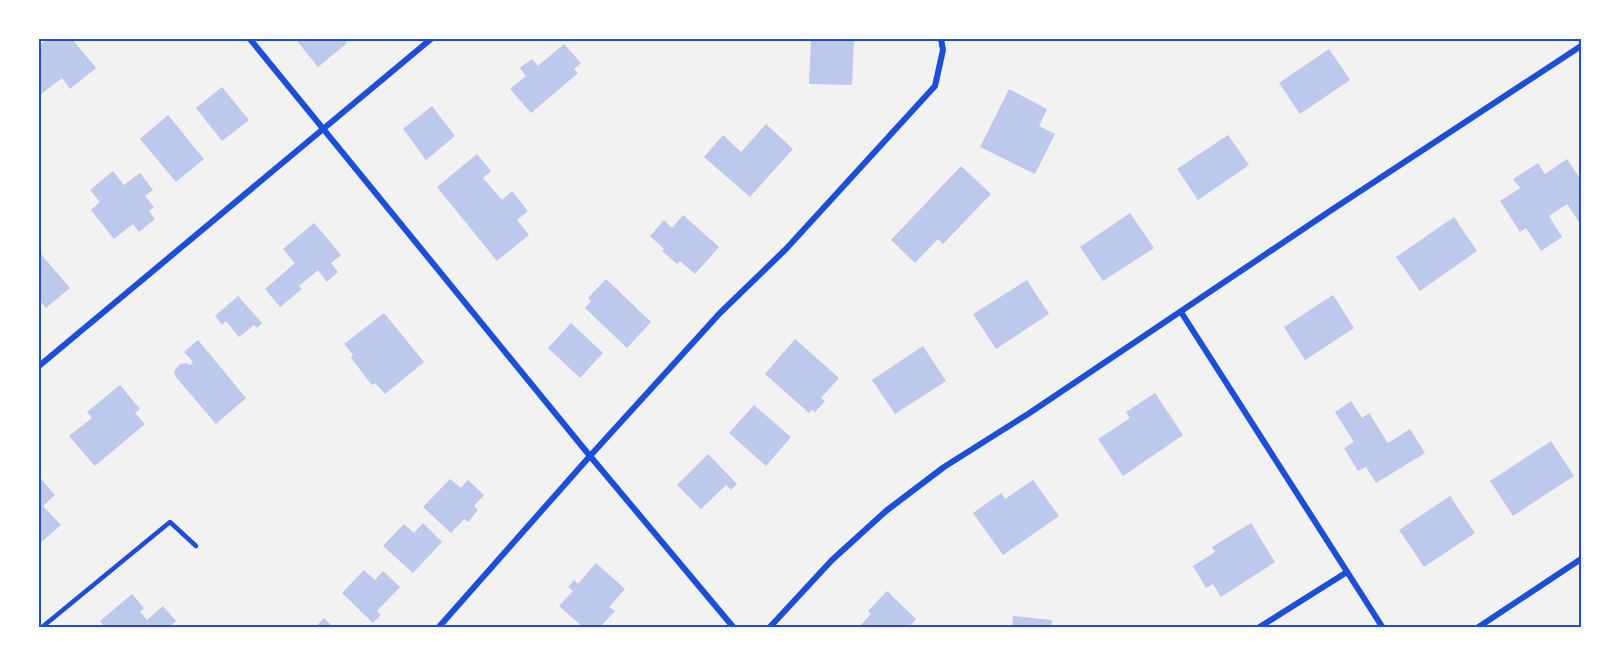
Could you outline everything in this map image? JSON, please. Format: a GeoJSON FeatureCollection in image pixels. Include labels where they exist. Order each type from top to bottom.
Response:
{"type":"FeatureCollection","features":[{"type":"Feature","properties":{"kind":"street"},"geometry":{"type":"LineString","coordinates":[[250,39],[590,456],[734,628]]}},
{"type":"Feature","properties":{"kind":"street"},"geometry":{"type":"LineString","coordinates":[[39,366],[431,39]]}},
{"type":"Feature","properties":{"kind":"street"},"geometry":{"type":"LineString","coordinates":[[438,628],[720,313],[786,249],[935,86],[943,50],[941,39]]}},
{"type":"Feature","properties":{"kind":"street"},"geometry":{"type":"LineString","coordinates":[[769,628],[832,560],[886,511],[944,466],[1028,414],[1581,46]]}},
{"type":"Feature","properties":{"kind":"street"},"geometry":{"type":"LineString","coordinates":[[1181,312],[1383,628]]}},
{"type":"Feature","properties":{"kind":"street"},"geometry":{"type":"LineString","coordinates":[[1477,628],[1581,559]]}},
{"type":"Feature","properties":{"kind":"street"},"geometry":{"type":"LineString","coordinates":[[1258,628],[1347,572]]}},
{"type":"Feature","properties":{"kind":"lane"},"geometry":{"type":"LineString","coordinates":[[41,628],[170,522],[196,546]]}},
{"type":"Feature","properties":{"kind":"building"},"geometry":{"type":"Polygon","coordinates":[[[48,39],[72,39],[96,68],[70,89],[62,78],[40,95],[39,50],[42,48],[40,45],[48,39]]]}},
{"type":"Feature","properties":{"kind":"building"},"geometry":{"type":"Polygon","coordinates":[[[299,39],[344,39],[347,43],[318,67],[297,41],[299,39]]]}},
{"type":"Feature","properties":{"kind":"building"},"geometry":{"type":"Polygon","coordinates":[[[811,39],[854,39],[852,85],[809,84],[811,39]]]}},
{"type":"Feature","properties":{"kind":"building"},"geometry":{"type":"Polygon","coordinates":[[[564,44],[581,63],[574,69],[578,73],[531,113],[510,89],[526,76],[520,68],[532,59],[538,66],[564,44]]]}},
{"type":"Feature","properties":{"kind":"building"},"geometry":{"type":"Polygon","coordinates":[[[1329,49],[1350,80],[1300,114],[1279,83],[1329,49]]]}},
{"type":"Feature","properties":{"kind":"building"},"geometry":{"type":"Polygon","coordinates":[[[222,87],[249,120],[222,141],[196,108],[222,87]]]}},
{"type":"Feature","properties":{"kind":"building"},"geometry":{"type":"Polygon","coordinates":[[[1009,89],[1047,109],[1039,126],[1055,134],[1035,174],[980,147],[1009,89]]]}},
{"type":"Feature","properties":{"kind":"building"},"geometry":{"type":"Polygon","coordinates":[[[432,106],[455,136],[426,160],[403,129],[432,106]]]}},
{"type":"Feature","properties":{"kind":"building"},"geometry":{"type":"Polygon","coordinates":[[[168,115],[204,159],[176,182],[140,139],[168,115]]]}},
{"type":"Feature","properties":{"kind":"building"},"geometry":{"type":"Polygon","coordinates":[[[766,124],[793,149],[750,197],[704,157],[723,135],[741,152],[766,124]]]}},
{"type":"Feature","properties":{"kind":"building"},"geometry":{"type":"Polygon","coordinates":[[[1228,135],[1249,165],[1198,200],[1177,169],[1228,135]]]}},
{"type":"Feature","properties":{"kind":"building"},"geometry":{"type":"Polygon","coordinates":[[[477,154],[491,171],[483,178],[502,200],[512,191],[528,211],[517,220],[529,235],[497,261],[437,187],[477,154]]]}},
{"type":"Feature","properties":{"kind":"building"},"geometry":{"type":"Polygon","coordinates":[[[1567,159],[1581,180],[1581,225],[1567,204],[1549,216],[1562,237],[1541,251],[1526,228],[1520,232],[1500,201],[1520,188],[1513,179],[1538,163],[1545,174],[1567,159]]]}},
{"type":"Feature","properties":{"kind":"building"},"geometry":{"type":"Polygon","coordinates":[[[961,166],[991,194],[943,244],[938,239],[915,263],[891,240],[961,166]]]}},
{"type":"Feature","properties":{"kind":"building"},"geometry":{"type":"Polygon","coordinates":[[[113,171],[124,185],[140,173],[153,190],[145,196],[154,207],[149,211],[155,219],[139,232],[133,224],[114,239],[91,210],[100,202],[90,190],[113,171]]]}},
{"type":"Feature","properties":{"kind":"building"},"geometry":{"type":"Polygon","coordinates":[[[1130,213],[1154,248],[1103,281],[1080,247],[1130,213]]]}},
{"type":"Feature","properties":{"kind":"building"},"geometry":{"type":"Polygon","coordinates":[[[683,215],[719,247],[695,274],[680,261],[677,264],[650,236],[664,220],[672,228],[683,215]]]}},
{"type":"Feature","properties":{"kind":"building"},"geometry":{"type":"Polygon","coordinates":[[[1454,217],[1477,251],[1420,291],[1396,257],[1454,217]]]}},
{"type":"Feature","properties":{"kind":"building"},"geometry":{"type":"Polygon","coordinates":[[[314,223],[341,255],[331,263],[338,272],[327,282],[318,270],[299,286],[302,289],[280,307],[265,289],[295,263],[283,249],[314,223]]]}},
{"type":"Feature","properties":{"kind":"building"},"geometry":{"type":"Polygon","coordinates":[[[39,252],[70,288],[46,308],[39,300],[39,252]]]}},
{"type":"Feature","properties":{"kind":"building"},"geometry":{"type":"Polygon","coordinates":[[[606,279],[651,322],[627,348],[585,308],[591,301],[588,298],[606,279]]]}},
{"type":"Feature","properties":{"kind":"building"},"geometry":{"type":"Polygon","coordinates":[[[1027,280],[1049,314],[996,349],[973,314],[1027,280]]]}},
{"type":"Feature","properties":{"kind":"building"},"geometry":{"type":"Polygon","coordinates":[[[1333,295],[1354,328],[1305,360],[1284,327],[1333,295]]]}},
{"type":"Feature","properties":{"kind":"building"},"geometry":{"type":"Polygon","coordinates":[[[238,296],[262,323],[257,328],[254,325],[239,337],[226,321],[222,325],[215,316],[238,296]]]}},
{"type":"Feature","properties":{"kind":"building"},"geometry":{"type":"Polygon","coordinates":[[[384,313],[424,362],[385,394],[375,383],[372,385],[351,358],[353,355],[344,344],[384,313]]]}},
{"type":"Feature","properties":{"kind":"building"},"geometry":{"type":"Polygon","coordinates":[[[571,323],[603,353],[580,378],[548,348],[571,323]]]}},
{"type":"Feature","properties":{"kind":"building"},"geometry":{"type":"Polygon","coordinates":[[[795,339],[839,378],[821,398],[825,401],[815,412],[812,410],[809,413],[765,374],[795,339]]]}},
{"type":"Feature","properties":{"kind":"building"},"geometry":{"type":"Polygon","coordinates":[[[198,340],[246,398],[216,424],[175,376],[174,371],[180,364],[190,365],[193,362],[184,352],[198,340]]]}},
{"type":"Feature","properties":{"kind":"building"},"geometry":{"type":"Polygon","coordinates":[[[923,346],[946,381],[895,414],[872,380],[923,346]]]}},
{"type":"Feature","properties":{"kind":"building"},"geometry":{"type":"Polygon","coordinates":[[[120,385],[140,409],[135,413],[145,424],[95,466],[69,436],[92,418],[87,412],[120,385]]]}},
{"type":"Feature","properties":{"kind":"building"},"geometry":{"type":"Polygon","coordinates":[[[1155,393],[1183,435],[1123,476],[1098,439],[1130,418],[1126,412],[1155,393]]]}},
{"type":"Feature","properties":{"kind":"building"},"geometry":{"type":"Polygon","coordinates":[[[1351,401],[1362,418],[1369,413],[1388,443],[1410,429],[1425,453],[1376,483],[1366,467],[1358,471],[1344,448],[1354,442],[1335,412],[1351,401]]]}},
{"type":"Feature","properties":{"kind":"building"},"geometry":{"type":"Polygon","coordinates":[[[754,405],[791,437],[766,466],[729,433],[754,405]]]}},
{"type":"Feature","properties":{"kind":"building"},"geometry":{"type":"Polygon","coordinates":[[[1551,441],[1574,476],[1513,516],[1490,481],[1551,441]]]}},
{"type":"Feature","properties":{"kind":"building"},"geometry":{"type":"Polygon","coordinates":[[[708,454],[737,484],[731,490],[726,485],[701,509],[677,485],[708,454]]]}},
{"type":"Feature","properties":{"kind":"building"},"geometry":{"type":"Polygon","coordinates":[[[39,477],[55,495],[43,506],[61,525],[39,544],[39,477]]]}},
{"type":"Feature","properties":{"kind":"building"},"geometry":{"type":"Polygon","coordinates":[[[450,479],[461,488],[468,480],[484,495],[474,506],[478,510],[468,522],[464,519],[451,533],[423,507],[450,479]]]}},
{"type":"Feature","properties":{"kind":"building"},"geometry":{"type":"Polygon","coordinates":[[[1033,480],[1059,516],[1003,555],[973,513],[1001,493],[1005,499],[1033,480]]]}},
{"type":"Feature","properties":{"kind":"building"},"geometry":{"type":"Polygon","coordinates":[[[1450,496],[1475,533],[1424,567],[1399,530],[1450,496]]]}},
{"type":"Feature","properties":{"kind":"building"},"geometry":{"type":"Polygon","coordinates":[[[423,523],[442,542],[413,573],[383,546],[404,524],[414,533],[423,523]]]}},
{"type":"Feature","properties":{"kind":"building"},"geometry":{"type":"Polygon","coordinates":[[[1251,523],[1275,562],[1221,597],[1213,584],[1206,588],[1193,566],[1215,552],[1212,547],[1251,523]]]}},
{"type":"Feature","properties":{"kind":"building"},"geometry":{"type":"Polygon","coordinates":[[[596,563],[625,589],[609,607],[615,611],[599,628],[584,628],[559,606],[573,591],[568,587],[574,580],[578,584],[596,563]]]}},
{"type":"Feature","properties":{"kind":"building"},"geometry":{"type":"Polygon","coordinates":[[[364,570],[375,580],[383,571],[400,587],[377,611],[381,615],[373,623],[342,593],[364,570]]]}},
{"type":"Feature","properties":{"kind":"building"},"geometry":{"type":"Polygon","coordinates":[[[887,591],[916,619],[908,628],[858,628],[871,614],[868,611],[887,591]]]}},
{"type":"Feature","properties":{"kind":"building"},"geometry":{"type":"Polygon","coordinates":[[[132,594],[144,608],[140,612],[147,620],[163,606],[176,621],[168,628],[106,628],[100,621],[132,594]]]}},
{"type":"Feature","properties":{"kind":"building"},"geometry":{"type":"Polygon","coordinates":[[[1013,616],[1052,620],[1051,628],[1012,628],[1013,616]]]}},
{"type":"Feature","properties":{"kind":"building"},"geometry":{"type":"Polygon","coordinates":[[[324,618],[334,628],[315,628],[324,618]]]}}]}
